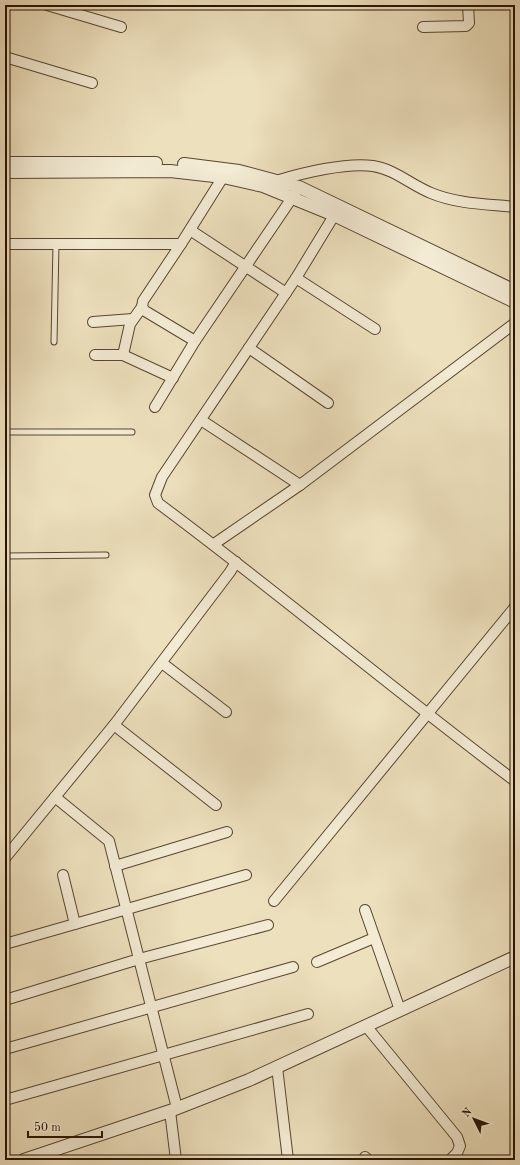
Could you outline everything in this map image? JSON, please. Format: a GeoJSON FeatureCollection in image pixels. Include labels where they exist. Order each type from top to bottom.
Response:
{"type":"FeatureCollection","features":[{"type":"Feature","properties":{"kind":"street"},"geometry":{"type":"LineString","coordinates":[[47,5],[121,27]]}},
{"type":"Feature","properties":{"kind":"street"},"geometry":{"type":"LineString","coordinates":[[423,27],[466,26],[468,23],[468,5]]}},
{"type":"Feature","properties":{"kind":"street"},"geometry":{"type":"LineString","coordinates":[[5,57],[92,83]]}},
{"type":"Feature","properties":{"kind":"street"},"geometry":{"type":"LineString","coordinates":[[5,163],[113,162],[177,164],[239,171],[279,180],[296,192],[515,291]]}},
{"type":"Feature","properties":{"kind":"street"},"geometry":{"type":"LineString","coordinates":[[263,186],[279,180],[360,164],[375,166],[390,171],[438,196],[464,202],[515,207]]}},
{"type":"Feature","properties":{"kind":"street"},"geometry":{"type":"LineString","coordinates":[[5,172],[170,172],[223,177],[296,192]]}},
{"type":"Feature","properties":{"kind":"street"},"geometry":{"type":"LineString","coordinates":[[123,354],[133,319],[142,307],[143,301],[223,177]]}},
{"type":"Feature","properties":{"kind":"street"},"geometry":{"type":"LineString","coordinates":[[155,407],[195,341],[296,192]]}},
{"type":"Feature","properties":{"kind":"street"},"geometry":{"type":"LineString","coordinates":[[337,211],[296,278],[162,477],[155,496],[158,503],[214,544],[427,715],[515,781]]}},
{"type":"Feature","properties":{"kind":"street"},"geometry":{"type":"LineString","coordinates":[[337,211],[515,302]]}},
{"type":"Feature","properties":{"kind":"street"},"geometry":{"type":"LineString","coordinates":[[190,230],[286,293]]}},
{"type":"Feature","properties":{"kind":"street"},"geometry":{"type":"LineString","coordinates":[[5,244],[181,244]]}},
{"type":"Feature","properties":{"kind":"street"},"geometry":{"type":"LineString","coordinates":[[296,278],[375,329]]}},
{"type":"Feature","properties":{"kind":"street"},"geometry":{"type":"LineString","coordinates":[[142,307],[145,311],[195,341]]}},
{"type":"Feature","properties":{"kind":"street"},"geometry":{"type":"LineString","coordinates":[[93,322],[133,319]]}},
{"type":"Feature","properties":{"kind":"street"},"geometry":{"type":"LineString","coordinates":[[214,544],[300,485],[515,323]]}},
{"type":"Feature","properties":{"kind":"street"},"geometry":{"type":"LineString","coordinates":[[249,348],[328,404]]}},
{"type":"Feature","properties":{"kind":"street"},"geometry":{"type":"LineString","coordinates":[[95,354],[123,354],[173,378]]}},
{"type":"Feature","properties":{"kind":"street"},"geometry":{"type":"LineString","coordinates":[[201,420],[300,485]]}},
{"type":"Feature","properties":{"kind":"street"},"geometry":{"type":"LineString","coordinates":[[5,858],[114,725],[162,663],[236,562]]}},
{"type":"Feature","properties":{"kind":"street"},"geometry":{"type":"LineString","coordinates":[[274,901],[515,607]]}},
{"type":"Feature","properties":{"kind":"street"},"geometry":{"type":"LineString","coordinates":[[162,663],[226,712]]}},
{"type":"Feature","properties":{"kind":"street"},"geometry":{"type":"LineString","coordinates":[[114,725],[216,805]]}},
{"type":"Feature","properties":{"kind":"street"},"geometry":{"type":"LineString","coordinates":[[55,798],[106,837],[110,844],[164,1055],[174,1110],[176,1160]]}},
{"type":"Feature","properties":{"kind":"street"},"geometry":{"type":"LineString","coordinates":[[115,866],[227,832]]}},
{"type":"Feature","properties":{"kind":"street"},"geometry":{"type":"LineString","coordinates":[[5,944],[127,910],[246,874]]}},
{"type":"Feature","properties":{"kind":"street"},"geometry":{"type":"LineString","coordinates":[[64,875],[75,924]]}},
{"type":"Feature","properties":{"kind":"street"},"geometry":{"type":"LineString","coordinates":[[365,910],[400,1010]]}},
{"type":"Feature","properties":{"kind":"street"},"geometry":{"type":"LineString","coordinates":[[5,1000],[139,959],[268,925]]}},
{"type":"Feature","properties":{"kind":"street"},"geometry":{"type":"LineString","coordinates":[[317,962],[374,938]]}},
{"type":"Feature","properties":{"kind":"street"},"geometry":{"type":"LineString","coordinates":[[24,1160],[174,1110],[277,1067],[515,957]]}},
{"type":"Feature","properties":{"kind":"street"},"geometry":{"type":"LineString","coordinates":[[5,1049],[293,967]]}},
{"type":"Feature","properties":{"kind":"street"},"geometry":{"type":"LineString","coordinates":[[5,1100],[308,1014]]}},
{"type":"Feature","properties":{"kind":"street"},"geometry":{"type":"LineString","coordinates":[[366,1026],[457,1137],[460,1146],[457,1154],[450,1160]]}},
{"type":"Feature","properties":{"kind":"street"},"geometry":{"type":"LineString","coordinates":[[277,1067],[288,1160]]}},
{"type":"Feature","properties":{"kind":"lane"},"geometry":{"type":"LineString","coordinates":[[54,342],[56,244]]}},
{"type":"Feature","properties":{"kind":"lane"},"geometry":{"type":"LineString","coordinates":[[5,432],[132,432]]}},
{"type":"Feature","properties":{"kind":"lane"},"geometry":{"type":"LineString","coordinates":[[5,556],[106,555]]}}]}
